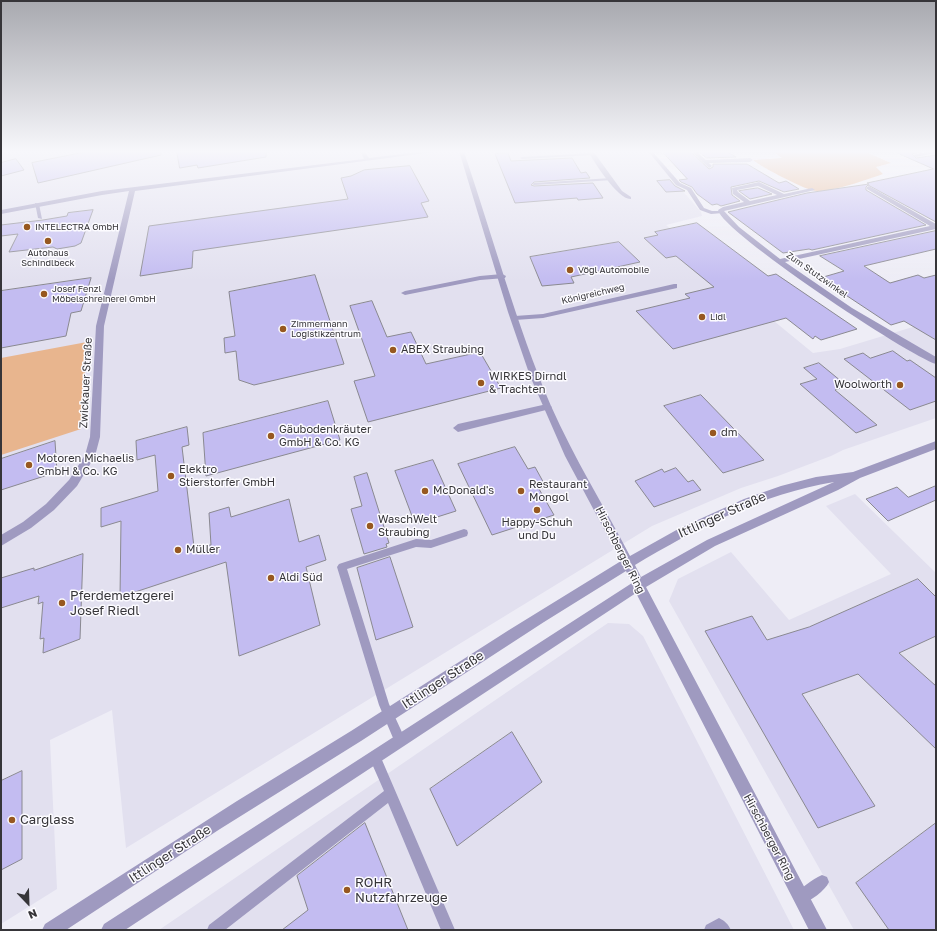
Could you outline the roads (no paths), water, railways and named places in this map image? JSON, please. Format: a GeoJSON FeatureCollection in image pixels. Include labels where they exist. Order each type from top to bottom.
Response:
{"type":"FeatureCollection","features":[{"type":"Feature","properties":{"kind":"street"},"geometry":{"type":"LineString","coordinates":[[1,212],[93,194]]}},
{"type":"Feature","properties":{"kind":"street","name":"Zwickauer Straße"},"geometry":{"type":"LineString","coordinates":[[1,541],[27,525],[50,507],[73,483],[90,456],[95,437],[100,326],[131,194]]}},
{"type":"Feature","properties":{"kind":"street","name":"Hirschberger Ring"},"geometry":{"type":"LineString","coordinates":[[474,194],[532,369],[547,407],[585,484],[628,562],[639,586],[818,930]]}},
{"type":"Feature","properties":{"kind":"street"},"geometry":{"type":"LineString","coordinates":[[624,194],[629,198]]}},
{"type":"Feature","properties":{"kind":"street"},"geometry":{"type":"LineString","coordinates":[[737,194],[749,203]]}},
{"type":"Feature","properties":{"kind":"street"},"geometry":{"type":"LineString","coordinates":[[721,212],[721,210],[725,208],[791,194]]}},
{"type":"Feature","properties":{"kind":"street"},"geometry":{"type":"LineString","coordinates":[[880,194],[936,227]]}},
{"type":"Feature","properties":{"kind":"street","name":"Zum Stutzwinkel"},"geometry":{"type":"LineString","coordinates":[[721,212],[738,229],[780,261],[861,316],[936,361]]}},
{"type":"Feature","properties":{"kind":"street"},"geometry":{"type":"LineString","coordinates":[[780,261],[936,227]]}},
{"type":"Feature","properties":{"kind":"street"},"geometry":{"type":"LineString","coordinates":[[405,293],[480,278],[502,276]]}},
{"type":"Feature","properties":{"kind":"street","name":"Königreichweg"},"geometry":{"type":"LineString","coordinates":[[516,318],[543,316],[674,286]]}},
{"type":"Feature","properties":{"kind":"street"},"geometry":{"type":"LineString","coordinates":[[458,428],[547,407]]}},
{"type":"Feature","properties":{"kind":"street","name":"Ittlinger Straße"},"geometry":{"type":"LineString","coordinates":[[110,930],[614,600],[711,543],[834,487],[856,475],[936,446]]}},
{"type":"Feature","properties":{"kind":"street","name":"Ittlinger Straße"},"geometry":{"type":"LineString","coordinates":[[51,930],[262,794],[388,716],[523,627],[628,562],[696,525],[739,505],[784,488],[825,478],[856,475]]}},
{"type":"Feature","properties":{"kind":"lane"},"geometry":{"type":"LineString","coordinates":[[693,194],[702,209],[711,213],[721,212]]}},
{"type":"Feature","properties":{"kind":"lane"},"geometry":{"type":"LineString","coordinates":[[37,204],[40,218]]}},
{"type":"Feature","properties":{"kind":"lane"},"geometry":{"type":"LineString","coordinates":[[400,741],[388,716],[342,567],[416,543],[431,544],[464,533]]}},
{"type":"Feature","properties":{"kind":"lane"},"geometry":{"type":"LineString","coordinates":[[375,757],[448,930]]}},
{"type":"Feature","properties":{"kind":"lane"},"geometry":{"type":"LineString","coordinates":[[214,930],[390,794]]}},
{"type":"Feature","properties":{"kind":"lane"},"geometry":{"type":"LineString","coordinates":[[801,898],[822,882]]}},
{"type":"Feature","properties":{"kind":"lane"},"geometry":{"type":"LineString","coordinates":[[711,930],[719,925],[724,930]]}},
{"type":"Feature","properties":{"kind":"place","name":"INTELECTRA GmbH"},"geometry":{"type":"Point","coordinates":[27,227]}},
{"type":"Feature","properties":{"kind":"place","name":"Autohaus Schindlbeck"},"geometry":{"type":"Point","coordinates":[48,241]}},
{"type":"Feature","properties":{"kind":"place","name":"Vögl Automobile"},"geometry":{"type":"Point","coordinates":[570,270]}},
{"type":"Feature","properties":{"kind":"place","name":"Josef Fenzl Möbelschreinerei GmbH"},"geometry":{"type":"Point","coordinates":[44,294]}},
{"type":"Feature","properties":{"kind":"place","name":"Lidl"},"geometry":{"type":"Point","coordinates":[702,317]}},
{"type":"Feature","properties":{"kind":"place","name":"Zimmermann Logistikzentrum"},"geometry":{"type":"Point","coordinates":[283,329]}},
{"type":"Feature","properties":{"kind":"place","name":"ABEX Straubing"},"geometry":{"type":"Point","coordinates":[393,350]}},
{"type":"Feature","properties":{"kind":"place","name":"WIRKES Dirndl & Trachten"},"geometry":{"type":"Point","coordinates":[481,383]}},
{"type":"Feature","properties":{"kind":"place","name":"Woolworth"},"geometry":{"type":"Point","coordinates":[900,385]}},
{"type":"Feature","properties":{"kind":"place","name":"dm"},"geometry":{"type":"Point","coordinates":[713,433]}},
{"type":"Feature","properties":{"kind":"place","name":"Gäubodenkräuter GmbH & Co. KG"},"geometry":{"type":"Point","coordinates":[271,436]}},
{"type":"Feature","properties":{"kind":"place","name":"Motoren Michaelis GmbH & Co. KG"},"geometry":{"type":"Point","coordinates":[29,465]}},
{"type":"Feature","properties":{"kind":"place","name":"Elektro Stierstorfer GmbH"},"geometry":{"type":"Point","coordinates":[171,476]}},
{"type":"Feature","properties":{"kind":"place","name":"McDonald's"},"geometry":{"type":"Point","coordinates":[425,491]}},
{"type":"Feature","properties":{"kind":"place","name":"Restaurant Mongol"},"geometry":{"type":"Point","coordinates":[521,491]}},
{"type":"Feature","properties":{"kind":"place","name":"Happy-Schuh und Du"},"geometry":{"type":"Point","coordinates":[537,510]}},
{"type":"Feature","properties":{"kind":"place","name":"WaschWelt Straubing"},"geometry":{"type":"Point","coordinates":[370,526]}},
{"type":"Feature","properties":{"kind":"place","name":"Müller"},"geometry":{"type":"Point","coordinates":[178,550]}},
{"type":"Feature","properties":{"kind":"place","name":"Aldi Süd"},"geometry":{"type":"Point","coordinates":[271,578]}},
{"type":"Feature","properties":{"kind":"place","name":"Pferdemetzgerei Josef Riedl"},"geometry":{"type":"Point","coordinates":[62,603]}},
{"type":"Feature","properties":{"kind":"place","name":"Carglass"},"geometry":{"type":"Point","coordinates":[12,820]}},
{"type":"Feature","properties":{"kind":"place","name":"ROHR Nutzfahrzeuge"},"geometry":{"type":"Point","coordinates":[347,890]}}]}
